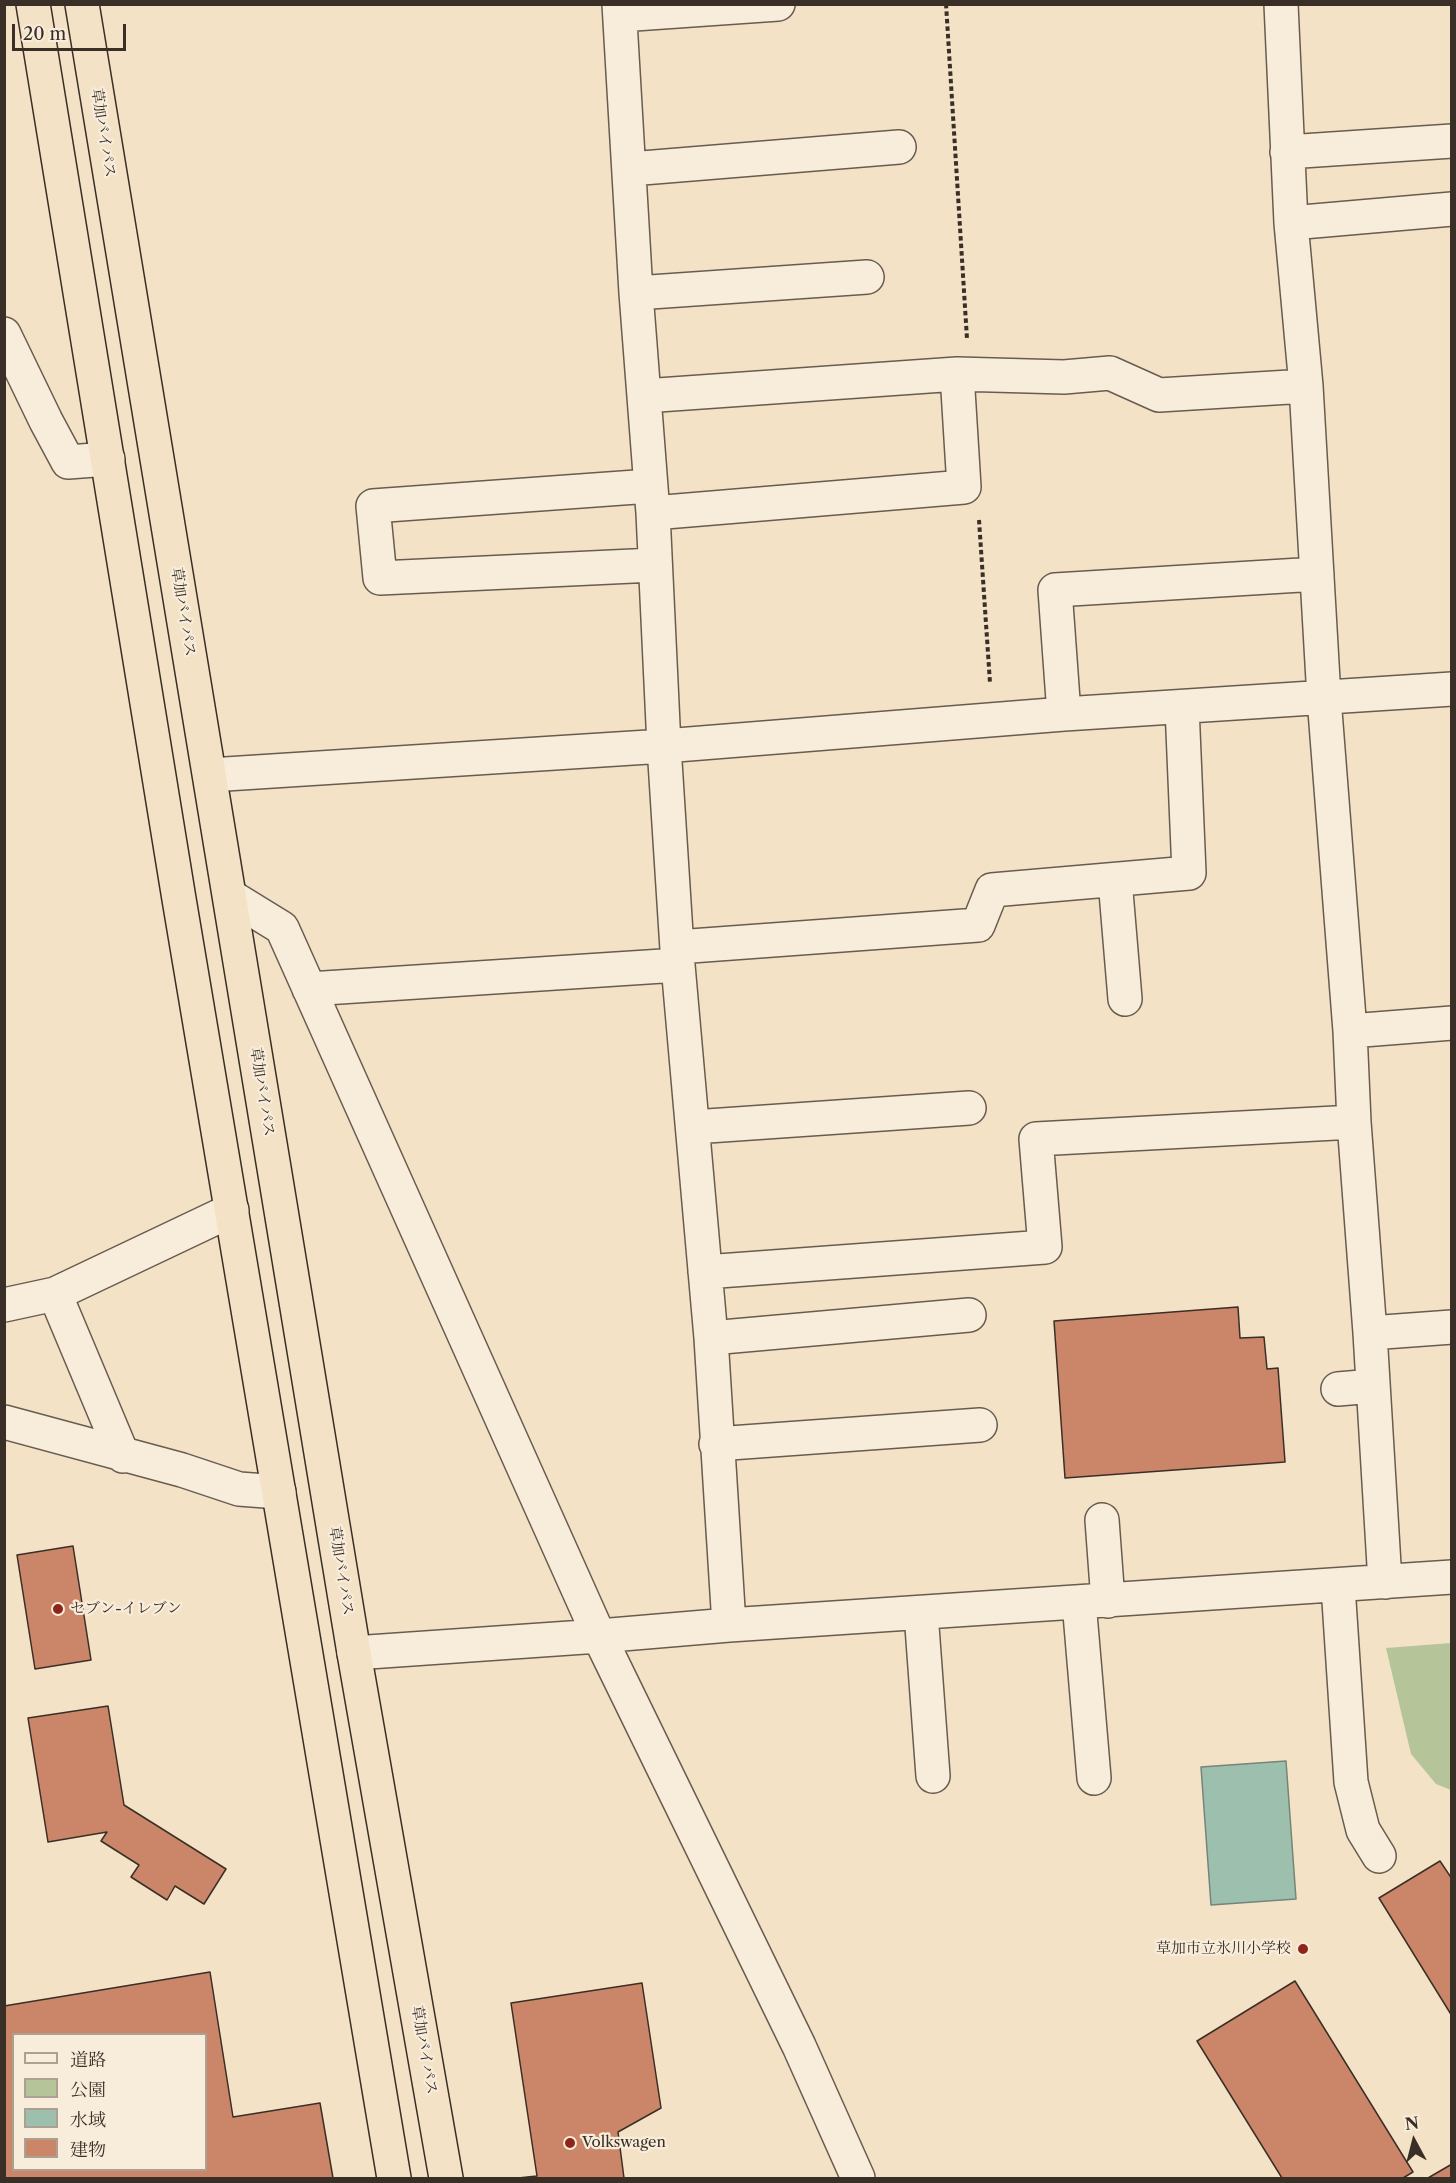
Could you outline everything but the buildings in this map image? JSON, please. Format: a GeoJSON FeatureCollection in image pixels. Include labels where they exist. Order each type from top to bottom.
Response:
{"type":"FeatureCollection","features":[{"type":"Feature","properties":{"kind":"highway"},"geometry":{"type":"LineString","coordinates":[[33,4],[394,2178]]}},
{"type":"Feature","properties":{"kind":"highway","name":"草加バイパス"},"geometry":{"type":"LineString","coordinates":[[82,4],[354,1653],[446,2178]]}},
{"type":"Feature","properties":{"kind":"street"},"geometry":{"type":"LineString","coordinates":[[729,1625],[711,1338],[677,956],[652,500],[636,293],[619,10],[778,4]]}},
{"type":"Feature","properties":{"kind":"street"},"geometry":{"type":"LineString","coordinates":[[1281,4],[1291,223],[1306,386],[1324,698],[1350,1031],[1385,1582]]}},
{"type":"Feature","properties":{"kind":"street"},"geometry":{"type":"LineString","coordinates":[[1287,152],[1452,141]]}},
{"type":"Feature","properties":{"kind":"street"},"geometry":{"type":"LineString","coordinates":[[630,169],[899,147]]}},
{"type":"Feature","properties":{"kind":"street"},"geometry":{"type":"LineString","coordinates":[[1291,223],[1452,209]]}},
{"type":"Feature","properties":{"kind":"street"},"geometry":{"type":"LineString","coordinates":[[636,293],[867,277]]}},
{"type":"Feature","properties":{"kind":"street"},"geometry":{"type":"LineString","coordinates":[[4,334],[45,421],[68,462],[108,459]]}},
{"type":"Feature","properties":{"kind":"street"},"geometry":{"type":"LineString","coordinates":[[644,396],[957,374],[1064,377],[1110,373],[1159,395],[1306,386]]}},
{"type":"Feature","properties":{"kind":"street"},"geometry":{"type":"LineString","coordinates":[[654,565],[380,578],[373,506],[652,500],[964,487],[957,374]]}},
{"type":"Feature","properties":{"kind":"street"},"geometry":{"type":"LineString","coordinates":[[1064,714],[1054,590],[1317,573]]}},
{"type":"Feature","properties":{"kind":"street"},"geometry":{"type":"LineString","coordinates":[[210,776],[664,746],[1064,714],[1452,689]]}},
{"type":"Feature","properties":{"kind":"street"},"geometry":{"type":"LineString","coordinates":[[309,989],[677,956],[978,925],[992,890],[1190,873],[1182,707]]}},
{"type":"Feature","properties":{"kind":"street"},"geometry":{"type":"LineString","coordinates":[[1115,880],[1125,999]]}},
{"type":"Feature","properties":{"kind":"street"},"geometry":{"type":"LineString","coordinates":[[230,896],[282,928],[599,1636],[799,2046],[858,2178]]}},
{"type":"Feature","properties":{"kind":"street"},"geometry":{"type":"LineString","coordinates":[[1350,1031],[1452,1023]]}},
{"type":"Feature","properties":{"kind":"street"},"geometry":{"type":"LineString","coordinates":[[693,1127],[969,1108]]}},
{"type":"Feature","properties":{"kind":"street"},"geometry":{"type":"LineString","coordinates":[[705,1272],[1046,1247],[1036,1139],[1354,1122]]}},
{"type":"Feature","properties":{"kind":"street"},"geometry":{"type":"LineString","coordinates":[[4,1305],[55,1294],[232,1210]]}},
{"type":"Feature","properties":{"kind":"street"},"geometry":{"type":"LineString","coordinates":[[55,1294],[123,1456]]}},
{"type":"Feature","properties":{"kind":"street"},"geometry":{"type":"LineString","coordinates":[[711,1338],[969,1315]]}},
{"type":"Feature","properties":{"kind":"street"},"geometry":{"type":"LineString","coordinates":[[1370,1333],[1452,1327]]}},
{"type":"Feature","properties":{"kind":"street"},"geometry":{"type":"LineString","coordinates":[[1338,1389],[1373,1386]]}},
{"type":"Feature","properties":{"kind":"street"},"geometry":{"type":"LineString","coordinates":[[4,1422],[123,1456],[182,1470],[239,1489],[279,1492]]}},
{"type":"Feature","properties":{"kind":"street"},"geometry":{"type":"LineString","coordinates":[[716,1444],[980,1425]]}},
{"type":"Feature","properties":{"kind":"street"},"geometry":{"type":"LineString","coordinates":[[1094,1779],[1094,1601],[1102,1520]]}},
{"type":"Feature","properties":{"kind":"street"},"geometry":{"type":"LineString","coordinates":[[354,1653],[729,1625],[1452,1577]]}},
{"type":"Feature","properties":{"kind":"street"},"geometry":{"type":"LineString","coordinates":[[1338,1586],[1351,1782],[1363,1830],[1379,1856]]}},
{"type":"Feature","properties":{"kind":"street"},"geometry":{"type":"LineString","coordinates":[[921,1613],[933,1776]]}},
{"type":"Feature","properties":{"kind":"green space"},"geometry":{"type":"Polygon","coordinates":[[[1452,1643],[1451,1790],[1436,1784],[1411,1754],[1386,1648],[1452,1643]]]}},
{"type":"Feature","properties":{"kind":"water"},"geometry":{"type":"Polygon","coordinates":[[[1286,1761],[1296,1899],[1211,1905],[1201,1767],[1286,1761]]]}},
{"type":"Feature","properties":{"kind":"place","name":"セブン-イレブン"},"geometry":{"type":"Point","coordinates":[58,1609]}},
{"type":"Feature","properties":{"kind":"place","name":"草加市立氷川小学校"},"geometry":{"type":"Point","coordinates":[1303,1949]}},
{"type":"Feature","properties":{"kind":"place","name":"Volkswagen"},"geometry":{"type":"Point","coordinates":[570,2143]}}]}
